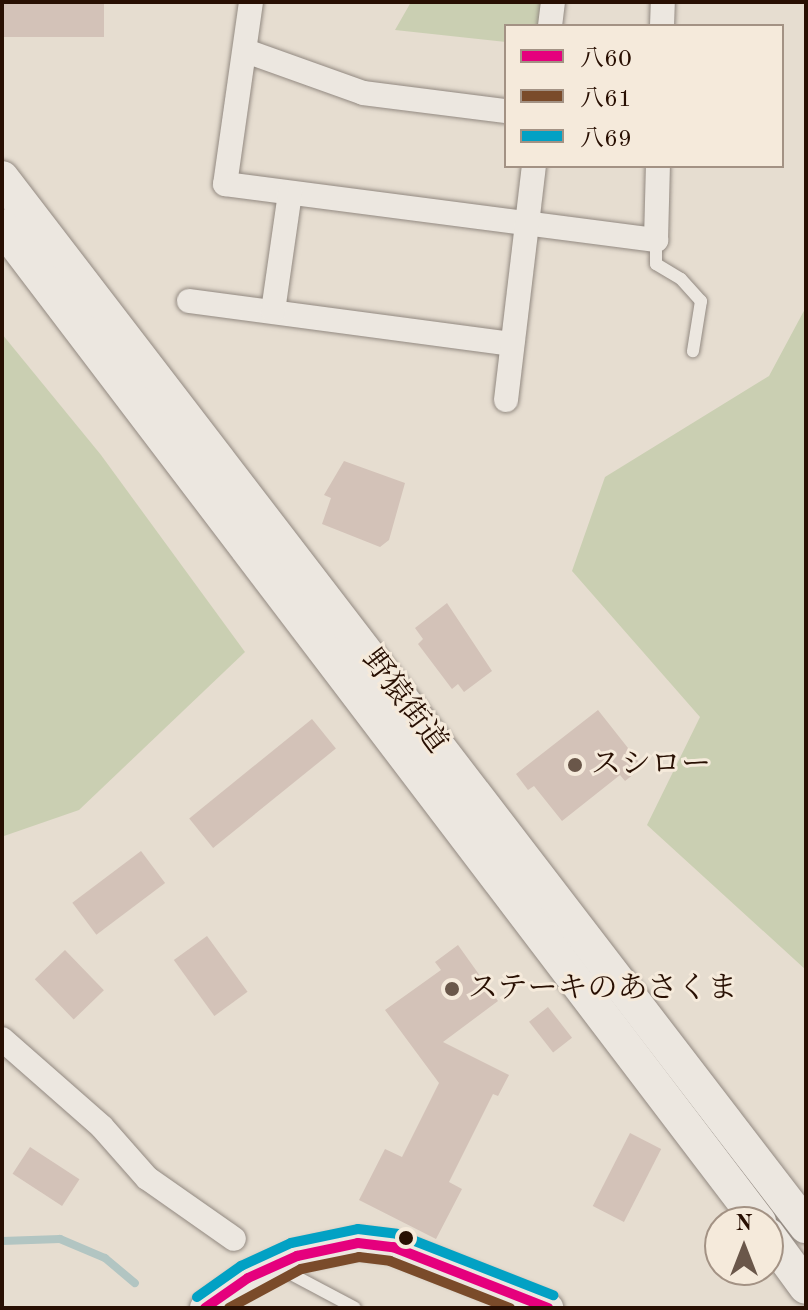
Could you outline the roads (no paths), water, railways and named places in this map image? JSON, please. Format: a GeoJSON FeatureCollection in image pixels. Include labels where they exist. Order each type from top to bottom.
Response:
{"type":"FeatureCollection","features":[{"type":"Feature","properties":{"kind":"main road","name":"野猿街道"},"geometry":{"type":"LineString","coordinates":[[2,178],[806,1226]]}},
{"type":"Feature","properties":{"kind":"main road","name":"野猿街道"},"geometry":{"type":"LineString","coordinates":[[2,226],[747,1206]]}},
{"type":"Feature","properties":{"kind":"main road"},"geometry":{"type":"LineString","coordinates":[[784,1257],[806,1287]]}},
{"type":"Feature","properties":{"kind":"street"},"geometry":{"type":"LineString","coordinates":[[251,2],[225,184],[656,240],[658,168]]}},
{"type":"Feature","properties":{"kind":"street"},"geometry":{"type":"LineString","coordinates":[[550,24],[553,2]]}},
{"type":"Feature","properties":{"kind":"street"},"geometry":{"type":"LineString","coordinates":[[662,24],[663,2]]}},
{"type":"Feature","properties":{"kind":"street"},"geometry":{"type":"LineString","coordinates":[[246,51],[363,93],[504,111]]}},
{"type":"Feature","properties":{"kind":"street"},"geometry":{"type":"LineString","coordinates":[[506,400],[534,168]]}},
{"type":"Feature","properties":{"kind":"street"},"geometry":{"type":"LineString","coordinates":[[273,311],[290,193]]}},
{"type":"Feature","properties":{"kind":"street"},"geometry":{"type":"LineString","coordinates":[[189,301],[512,344]]}},
{"type":"Feature","properties":{"kind":"street"},"geometry":{"type":"LineString","coordinates":[[2,1039],[102,1127],[147,1178],[234,1239]]}},
{"type":"Feature","properties":{"kind":"street"},"geometry":{"type":"LineString","coordinates":[[205,1308],[275,1265],[335,1245],[393,1247],[548,1308]]}},
{"type":"Feature","properties":{"kind":"lane"},"geometry":{"type":"LineString","coordinates":[[656,240],[656,264],[681,279],[701,301],[693,351]]}},
{"type":"Feature","properties":{"kind":"lane"},"geometry":{"type":"LineString","coordinates":[[275,1265],[355,1308]]}},
{"type":"Feature","properties":{"kind":"waterway"},"geometry":{"type":"LineString","coordinates":[[2,1241],[60,1239],[105,1258],[135,1283]]}},
{"type":"Feature","properties":{"kind":"place","name":"スシロー"},"geometry":{"type":"Point","coordinates":[575,765]}},
{"type":"Feature","properties":{"kind":"place","name":"ステーキのあさくま"},"geometry":{"type":"Point","coordinates":[452,989]}}]}
